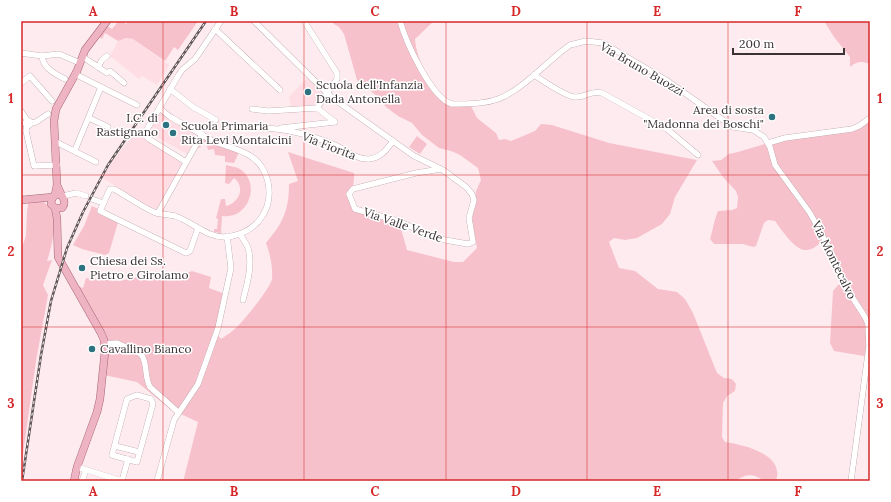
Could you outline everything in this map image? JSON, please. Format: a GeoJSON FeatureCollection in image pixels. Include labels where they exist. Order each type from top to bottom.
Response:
{"type":"FeatureCollection","features":[{"type":"Feature","properties":{"kind":"main road"},"geometry":{"type":"LineString","coordinates":[[74,481],[77,467],[97,412],[100,399],[104,344],[101,333],[58,257],[56,142],[51,114],[67,81],[75,74],[90,43],[107,21]]}},
{"type":"Feature","properties":{"kind":"main road"},"geometry":{"type":"LineString","coordinates":[[21,200],[42,198],[57,201]]}},
{"type":"Feature","properties":{"kind":"street"},"geometry":{"type":"LineString","coordinates":[[186,162],[149,139],[146,136],[146,131],[182,70],[195,60],[221,21]]}},
{"type":"Feature","properties":{"kind":"street","name":"Via Valle Verde"},"geometry":{"type":"LineString","coordinates":[[254,21],[327,93],[414,156],[440,169],[463,184],[473,197],[473,204],[469,218],[473,240],[470,244],[441,238],[427,234],[398,221],[355,209],[349,194],[353,189],[410,174],[440,169]]}},
{"type":"Feature","properties":{"kind":"street"},"geometry":{"type":"LineString","coordinates":[[304,21],[338,76],[317,108]]}},
{"type":"Feature","properties":{"kind":"street","name":"Via Bruno Buozzi"},"geometry":{"type":"LineString","coordinates":[[400,21],[408,42],[426,78],[434,90],[448,103],[459,104],[496,100],[510,93],[570,45],[580,42],[598,42],[606,45],[666,80],[733,127],[756,132],[764,137],[768,142]]}},
{"type":"Feature","properties":{"kind":"street"},"geometry":{"type":"LineString","coordinates":[[215,29],[280,90]]}},
{"type":"Feature","properties":{"kind":"street"},"geometry":{"type":"LineString","coordinates":[[21,53],[42,56],[59,54],[93,63],[107,73],[110,71],[124,83]]}},
{"type":"Feature","properties":{"kind":"street"},"geometry":{"type":"LineString","coordinates":[[42,56],[45,64],[54,74],[67,81]]}},
{"type":"Feature","properties":{"kind":"street"},"geometry":{"type":"LineString","coordinates":[[96,66],[107,56]]}},
{"type":"Feature","properties":{"kind":"street"},"geometry":{"type":"LineString","coordinates":[[75,74],[137,105]]}},
{"type":"Feature","properties":{"kind":"street"},"geometry":{"type":"LineString","coordinates":[[534,75],[567,95],[573,97],[594,92],[602,93],[673,133],[698,156]]}},
{"type":"Feature","properties":{"kind":"street"},"geometry":{"type":"LineString","coordinates":[[21,83],[30,76],[55,103]]}},
{"type":"Feature","properties":{"kind":"street"},"geometry":{"type":"LineString","coordinates":[[76,152],[74,150],[101,87]]}},
{"type":"Feature","properties":{"kind":"street"},"geometry":{"type":"LineString","coordinates":[[170,90],[198,110],[216,120]]}},
{"type":"Feature","properties":{"kind":"street"},"geometry":{"type":"LineString","coordinates":[[160,107],[163,112],[170,117],[217,142],[248,154],[260,165],[266,174],[269,191],[268,203],[264,214],[254,225],[240,234],[227,236],[212,235],[175,216],[154,212],[114,189],[110,189],[108,191],[100,211],[186,253],[192,248],[198,228]]}},
{"type":"Feature","properties":{"kind":"street"},"geometry":{"type":"LineString","coordinates":[[252,109],[268,111],[317,108],[335,122],[277,128]]}},
{"type":"Feature","properties":{"kind":"street"},"geometry":{"type":"LineString","coordinates":[[21,111],[28,123],[26,131],[34,166],[57,165]]}},
{"type":"Feature","properties":{"kind":"street"},"geometry":{"type":"LineString","coordinates":[[28,123],[36,122],[51,114]]}},
{"type":"Feature","properties":{"kind":"street"},"geometry":{"type":"LineString","coordinates":[[89,118],[108,127]]}},
{"type":"Feature","properties":{"kind":"street"},"geometry":{"type":"LineString","coordinates":[[768,142],[852,128],[859,126],[870,118]]}},
{"type":"Feature","properties":{"kind":"street","name":"Via Fiorita"},"geometry":{"type":"LineString","coordinates":[[258,128],[277,128],[335,145],[363,159],[371,159],[381,154],[393,141]]}},
{"type":"Feature","properties":{"kind":"street"},"geometry":{"type":"LineString","coordinates":[[158,213],[202,134]]}},
{"type":"Feature","properties":{"kind":"street"},"geometry":{"type":"LineString","coordinates":[[56,142],[96,162]]}},
{"type":"Feature","properties":{"kind":"street","name":"Via Montecalvo"},"geometry":{"type":"LineString","coordinates":[[768,142],[775,165],[810,213],[828,246],[847,289],[865,316],[868,324],[869,346],[851,481]]}},
{"type":"Feature","properties":{"kind":"street"},"geometry":{"type":"LineString","coordinates":[[57,201],[76,193],[103,203]]}},
{"type":"Feature","properties":{"kind":"street"},"geometry":{"type":"LineString","coordinates":[[240,234],[247,246],[250,258],[244,300]]}},
{"type":"Feature","properties":{"kind":"street"},"geometry":{"type":"LineString","coordinates":[[157,481],[174,420],[198,384],[218,328],[231,268],[227,236]]}},
{"type":"Feature","properties":{"kind":"street"},"geometry":{"type":"LineString","coordinates":[[104,344],[117,343],[141,354],[147,381],[150,387],[178,412]]}},
{"type":"Feature","properties":{"kind":"street"},"geometry":{"type":"LineString","coordinates":[[137,395],[148,398],[153,404],[139,452],[136,462],[112,455],[127,399],[137,395]]}},
{"type":"Feature","properties":{"kind":"street"},"geometry":{"type":"LineString","coordinates":[[115,446],[139,452]]}},
{"type":"Feature","properties":{"kind":"street"},"geometry":{"type":"LineString","coordinates":[[77,467],[122,481],[128,459]]}},
{"type":"Feature","properties":{"kind":"street"},"geometry":{"type":"LineString","coordinates":[[82,481],[86,470]]}},
{"type":"Feature","properties":{"kind":"shaded area"},"geometry":{"type":"Polygon","coordinates":[[[115,21],[123,21],[126,24],[129,21],[198,21],[178,50],[174,47],[165,61],[133,39],[126,38],[118,41],[105,33],[102,39],[99,37],[107,26],[112,29],[117,23],[115,21]]]}},
{"type":"Feature","properties":{"kind":"shaded area"},"geometry":{"type":"Polygon","coordinates":[[[332,21],[434,21],[415,39],[416,48],[426,72],[447,101],[469,102],[477,118],[496,133],[499,140],[505,139],[511,141],[535,131],[541,124],[552,125],[609,143],[697,160],[675,197],[670,214],[662,224],[637,238],[625,240],[614,238],[609,242],[619,268],[635,271],[658,289],[677,292],[685,299],[693,313],[717,373],[724,378],[732,379],[736,384],[735,391],[727,396],[723,403],[722,437],[725,442],[761,452],[769,458],[774,464],[777,472],[776,481],[763,481],[760,478],[750,475],[736,481],[184,481],[198,422],[170,409],[137,382],[104,375],[105,348],[78,286],[83,288],[86,278],[119,281],[139,277],[164,279],[183,275],[192,271],[211,277],[209,288],[225,294],[216,333],[221,339],[236,328],[246,317],[263,296],[271,283],[271,261],[266,243],[277,229],[284,216],[288,201],[289,184],[298,181],[288,152],[354,173],[352,196],[353,204],[359,209],[381,213],[399,222],[407,250],[454,262],[463,262],[477,248],[472,221],[476,191],[481,180],[478,168],[460,155],[439,148],[422,135],[412,123],[398,116],[386,107],[378,97],[357,80],[344,34],[332,21]]]}},
{"type":"Feature","properties":{"kind":"shaded area"},"geometry":{"type":"Polygon","coordinates":[[[824,21],[869,21],[870,64],[860,62],[850,67],[850,57],[834,37],[824,21]]]}},
{"type":"Feature","properties":{"kind":"shaded area"},"geometry":{"type":"Polygon","coordinates":[[[126,38],[133,39],[169,65],[157,85],[142,76],[139,79],[110,56],[118,41],[126,38]]]}},
{"type":"Feature","properties":{"kind":"shaded area","name":"Scuola dell'Infanzia Dada Antonella"},"geometry":{"type":"Polygon","coordinates":[[[308,77],[323,91],[323,95],[316,104],[310,106],[291,107],[289,97],[308,77]]]}},
{"type":"Feature","properties":{"kind":"shaded area","name":"Scuola Primaria Rita Levi Montalcini"},"geometry":{"type":"Polygon","coordinates":[[[160,112],[199,134],[187,154],[148,132],[160,112]]]}},
{"type":"Feature","properties":{"kind":"shaded area"},"geometry":{"type":"Polygon","coordinates":[[[870,121],[870,350],[864,356],[834,351],[830,343],[833,291],[838,285],[844,282],[823,240],[811,249],[803,250],[789,239],[775,221],[768,220],[764,223],[756,246],[753,247],[743,244],[714,244],[710,239],[718,211],[737,208],[738,197],[736,191],[723,177],[712,161],[721,160],[729,154],[775,141],[831,133],[870,121]]]}},
{"type":"Feature","properties":{"kind":"shaded area"},"geometry":{"type":"Polygon","coordinates":[[[135,132],[184,163],[158,213],[101,177],[135,132]]]}},
{"type":"Feature","properties":{"kind":"shaded area"},"geometry":{"type":"Polygon","coordinates":[[[417,136],[427,144],[420,154],[409,147],[417,136]]]}},
{"type":"Feature","properties":{"kind":"shaded area"},"geometry":{"type":"Polygon","coordinates":[[[204,137],[213,144],[214,143],[239,152],[234,163],[225,162],[225,156],[215,155],[214,149],[208,150],[206,142],[200,144],[204,137]]]}},
{"type":"Feature","properties":{"kind":"shaded area"},"geometry":{"type":"Polygon","coordinates":[[[226,165],[238,168],[245,174],[250,181],[251,190],[250,198],[246,206],[240,212],[232,216],[222,216],[221,233],[214,232],[214,229],[217,229],[218,219],[216,218],[221,199],[225,199],[226,206],[231,204],[237,198],[240,190],[238,182],[234,178],[229,184],[225,183],[226,165]]]}},
{"type":"Feature","properties":{"kind":"shaded area"},"geometry":{"type":"Polygon","coordinates":[[[35,196],[50,208],[54,219],[54,231],[47,261],[52,260],[43,285],[48,295],[36,361],[21,468],[21,250],[26,236],[29,197],[35,196]]]}},
{"type":"Feature","properties":{"kind":"shaded area"},"geometry":{"type":"Polygon","coordinates":[[[92,206],[119,219],[109,253],[105,255],[73,245],[84,226],[92,206]]]}},
{"type":"Feature","properties":{"kind":"railway"},"geometry":{"type":"LineString","coordinates":[[22,481],[41,355],[51,301],[67,248],[83,212],[108,165],[206,21]]}},
{"type":"Feature","properties":{"kind":"place","name":"Scuola dell'Infanzia Dada Antonella"},"geometry":{"type":"Point","coordinates":[308,92]}},
{"type":"Feature","properties":{"kind":"place","name":"Area di sosta \"Madonna dei Boschi\""},"geometry":{"type":"Point","coordinates":[772,117]}},
{"type":"Feature","properties":{"kind":"place","name":"I.C. di Rastignano"},"geometry":{"type":"Point","coordinates":[166,125]}},
{"type":"Feature","properties":{"kind":"place","name":"Scuola Primaria Rita Levi Montalcini"},"geometry":{"type":"Point","coordinates":[173,133]}},
{"type":"Feature","properties":{"kind":"place","name":"Chiesa dei Ss. Pietro e Girolamo"},"geometry":{"type":"Point","coordinates":[82,268]}},
{"type":"Feature","properties":{"kind":"place","name":"Cavallino Bianco"},"geometry":{"type":"Point","coordinates":[92,349]}}]}
